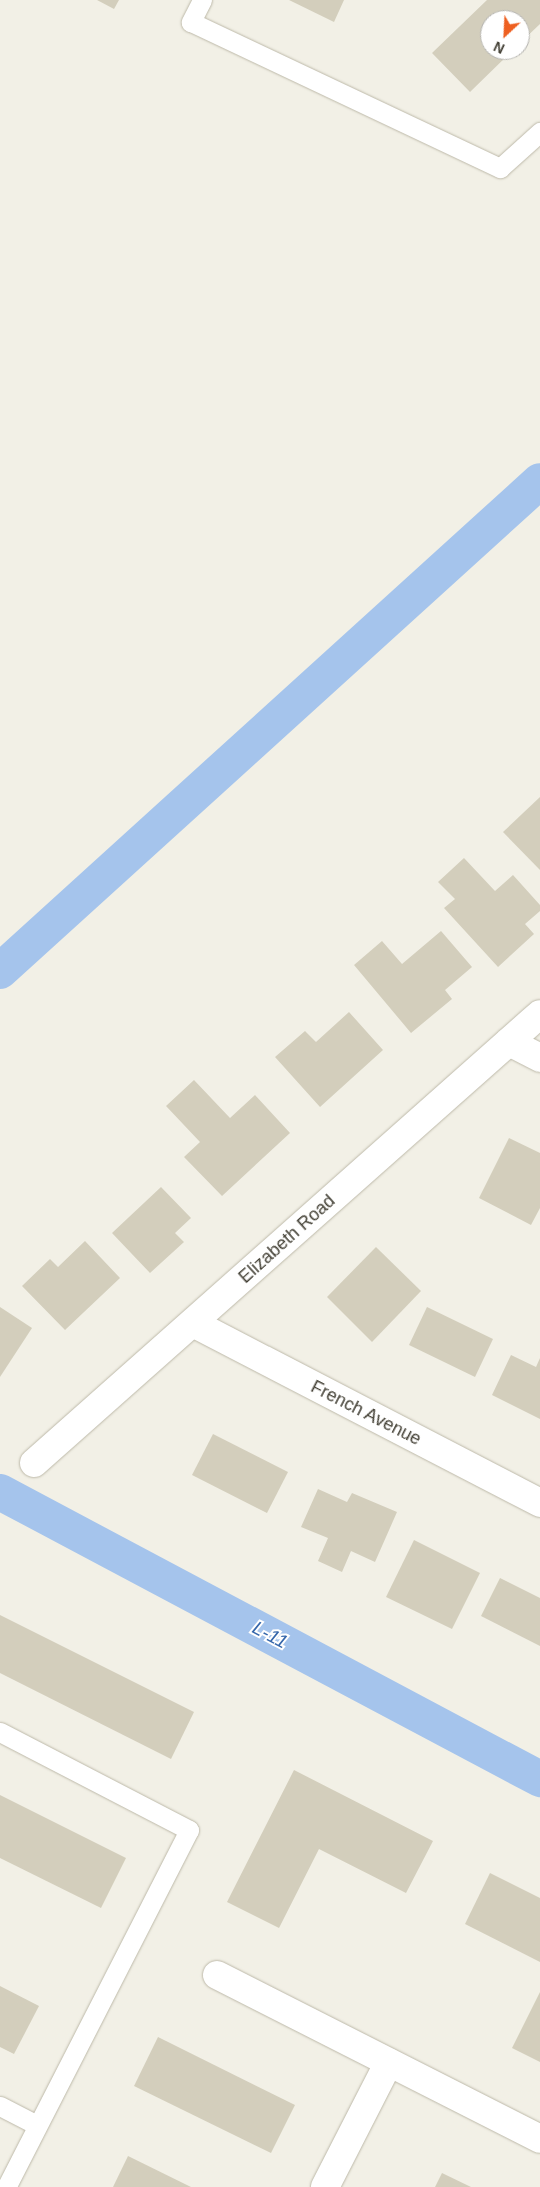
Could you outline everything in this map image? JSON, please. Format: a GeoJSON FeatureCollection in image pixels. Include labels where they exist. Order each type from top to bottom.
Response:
{"type":"FeatureCollection","features":[{"type":"Feature","properties":{"kind":"street","name":"Elizabeth Road"},"geometry":{"type":"LineString","coordinates":[[34,1463],[540,1014]]}},
{"type":"Feature","properties":{"kind":"street"},"geometry":{"type":"LineString","coordinates":[[509,1042],[540,1058]]}},
{"type":"Feature","properties":{"kind":"street","name":"French Avenue"},"geometry":{"type":"LineString","coordinates":[[192,1323],[540,1502]]}},
{"type":"Feature","properties":{"kind":"street"},"geometry":{"type":"LineString","coordinates":[[217,1975],[540,2139]]}},
{"type":"Feature","properties":{"kind":"street"},"geometry":{"type":"LineString","coordinates":[[325,2187],[388,2062]]}},
{"type":"Feature","properties":{"kind":"lane"},"geometry":{"type":"LineString","coordinates":[[202,0],[191,22],[500,168],[540,132]]}},
{"type":"Feature","properties":{"kind":"lane"},"geometry":{"type":"LineString","coordinates":[[0,1732],[189,1830],[6,2187]]}},
{"type":"Feature","properties":{"kind":"lane"},"geometry":{"type":"LineString","coordinates":[[0,2106],[37,2125]]}},
{"type":"Feature","properties":{"kind":"building"},"geometry":{"type":"Polygon","coordinates":[[[97,0],[119,0],[114,9],[97,0]]]}},
{"type":"Feature","properties":{"kind":"building"},"geometry":{"type":"Polygon","coordinates":[[[289,0],[344,0],[334,22],[289,0]]]}},
{"type":"Feature","properties":{"kind":"building"},"geometry":{"type":"Polygon","coordinates":[[[487,0],[540,0],[540,24],[530,34],[530,10],[480,10],[480,60],[503,60],[470,92],[432,53],[487,0]]]}},
{"type":"Feature","properties":{"kind":"building"},"geometry":{"type":"Polygon","coordinates":[[[540,797],[540,870],[503,832],[540,797]]]}},
{"type":"Feature","properties":{"kind":"building"},"geometry":{"type":"Polygon","coordinates":[[[464,858],[495,891],[513,875],[540,905],[540,911],[525,924],[534,934],[498,967],[444,908],[455,899],[438,882],[464,858]]]}},
{"type":"Feature","properties":{"kind":"building"},"geometry":{"type":"Polygon","coordinates":[[[441,931],[472,967],[445,990],[452,999],[411,1033],[354,965],[382,941],[402,964],[441,931]]]}},
{"type":"Feature","properties":{"kind":"building"},"geometry":{"type":"Polygon","coordinates":[[[349,1012],[383,1050],[320,1107],[275,1057],[305,1031],[316,1042],[349,1012]]]}},
{"type":"Feature","properties":{"kind":"building"},"geometry":{"type":"Polygon","coordinates":[[[194,1080],[230,1118],[255,1095],[290,1133],[222,1196],[184,1157],[200,1142],[166,1106],[194,1080]]]}},
{"type":"Feature","properties":{"kind":"building"},"geometry":{"type":"Polygon","coordinates":[[[509,1138],[540,1153],[540,1208],[531,1225],[479,1198],[509,1138]]]}},
{"type":"Feature","properties":{"kind":"building"},"geometry":{"type":"Polygon","coordinates":[[[161,1187],[191,1218],[175,1233],[184,1242],[150,1273],[112,1233],[161,1187]]]}},
{"type":"Feature","properties":{"kind":"building"},"geometry":{"type":"Polygon","coordinates":[[[85,1241],[120,1278],[65,1330],[22,1286],[50,1259],[58,1267],[85,1241]]]}},
{"type":"Feature","properties":{"kind":"building"},"geometry":{"type":"Polygon","coordinates":[[[376,1247],[421,1291],[372,1342],[327,1297],[376,1247]]]}},
{"type":"Feature","properties":{"kind":"building"},"geometry":{"type":"Polygon","coordinates":[[[0,1307],[32,1328],[0,1377],[0,1307]]]}},
{"type":"Feature","properties":{"kind":"building"},"geometry":{"type":"Polygon","coordinates":[[[427,1307],[493,1339],[475,1377],[409,1345],[427,1307]]]}},
{"type":"Feature","properties":{"kind":"building"},"geometry":{"type":"Polygon","coordinates":[[[511,1355],[536,1367],[540,1358],[540,1419],[492,1395],[511,1355]]]}},
{"type":"Feature","properties":{"kind":"building"},"geometry":{"type":"Polygon","coordinates":[[[213,1434],[288,1472],[267,1513],[192,1475],[213,1434]]]}},
{"type":"Feature","properties":{"kind":"building"},"geometry":{"type":"Polygon","coordinates":[[[318,1489],[347,1502],[352,1493],[397,1512],[375,1562],[351,1551],[342,1572],[318,1561],[328,1538],[301,1527],[318,1489]]]}},
{"type":"Feature","properties":{"kind":"building"},"geometry":{"type":"Polygon","coordinates":[[[414,1540],[480,1573],[452,1629],[386,1597],[414,1540]]]}},
{"type":"Feature","properties":{"kind":"building"},"geometry":{"type":"Polygon","coordinates":[[[500,1578],[540,1598],[540,1646],[481,1616],[500,1578]]]}},
{"type":"Feature","properties":{"kind":"building"},"geometry":{"type":"Polygon","coordinates":[[[0,1615],[194,1712],[171,1759],[0,1673],[0,1615]]]}},
{"type":"Feature","properties":{"kind":"building"},"geometry":{"type":"Polygon","coordinates":[[[294,1770],[433,1841],[406,1893],[319,1849],[279,1928],[227,1902],[294,1770]]]}},
{"type":"Feature","properties":{"kind":"building"},"geometry":{"type":"Polygon","coordinates":[[[0,1795],[126,1858],[101,1908],[0,1858],[0,1795]]]}},
{"type":"Feature","properties":{"kind":"building"},"geometry":{"type":"Polygon","coordinates":[[[490,1873],[540,1898],[540,1962],[465,1924],[490,1873]]]}},
{"type":"Feature","properties":{"kind":"building"},"geometry":{"type":"Polygon","coordinates":[[[0,1986],[39,2006],[14,2054],[0,2047],[0,1986]]]}},
{"type":"Feature","properties":{"kind":"building"},"geometry":{"type":"Polygon","coordinates":[[[540,1992],[540,2062],[512,2048],[540,1992]]]}},
{"type":"Feature","properties":{"kind":"building"},"geometry":{"type":"Polygon","coordinates":[[[158,2037],[295,2105],[271,2153],[134,2086],[158,2037]]]}},
{"type":"Feature","properties":{"kind":"building"},"geometry":{"type":"Polygon","coordinates":[[[128,2156],[191,2187],[113,2187],[128,2156]]]}},
{"type":"Feature","properties":{"kind":"building"},"geometry":{"type":"Polygon","coordinates":[[[442,2173],[471,2187],[435,2187],[442,2173]]]}},
{"type":"Feature","properties":{"kind":"waterway"},"geometry":{"type":"LineString","coordinates":[[0,971],[540,481]]}},
{"type":"Feature","properties":{"kind":"waterway","name":"L-11"},"geometry":{"type":"LineString","coordinates":[[0,1492],[540,1779]]}}]}
